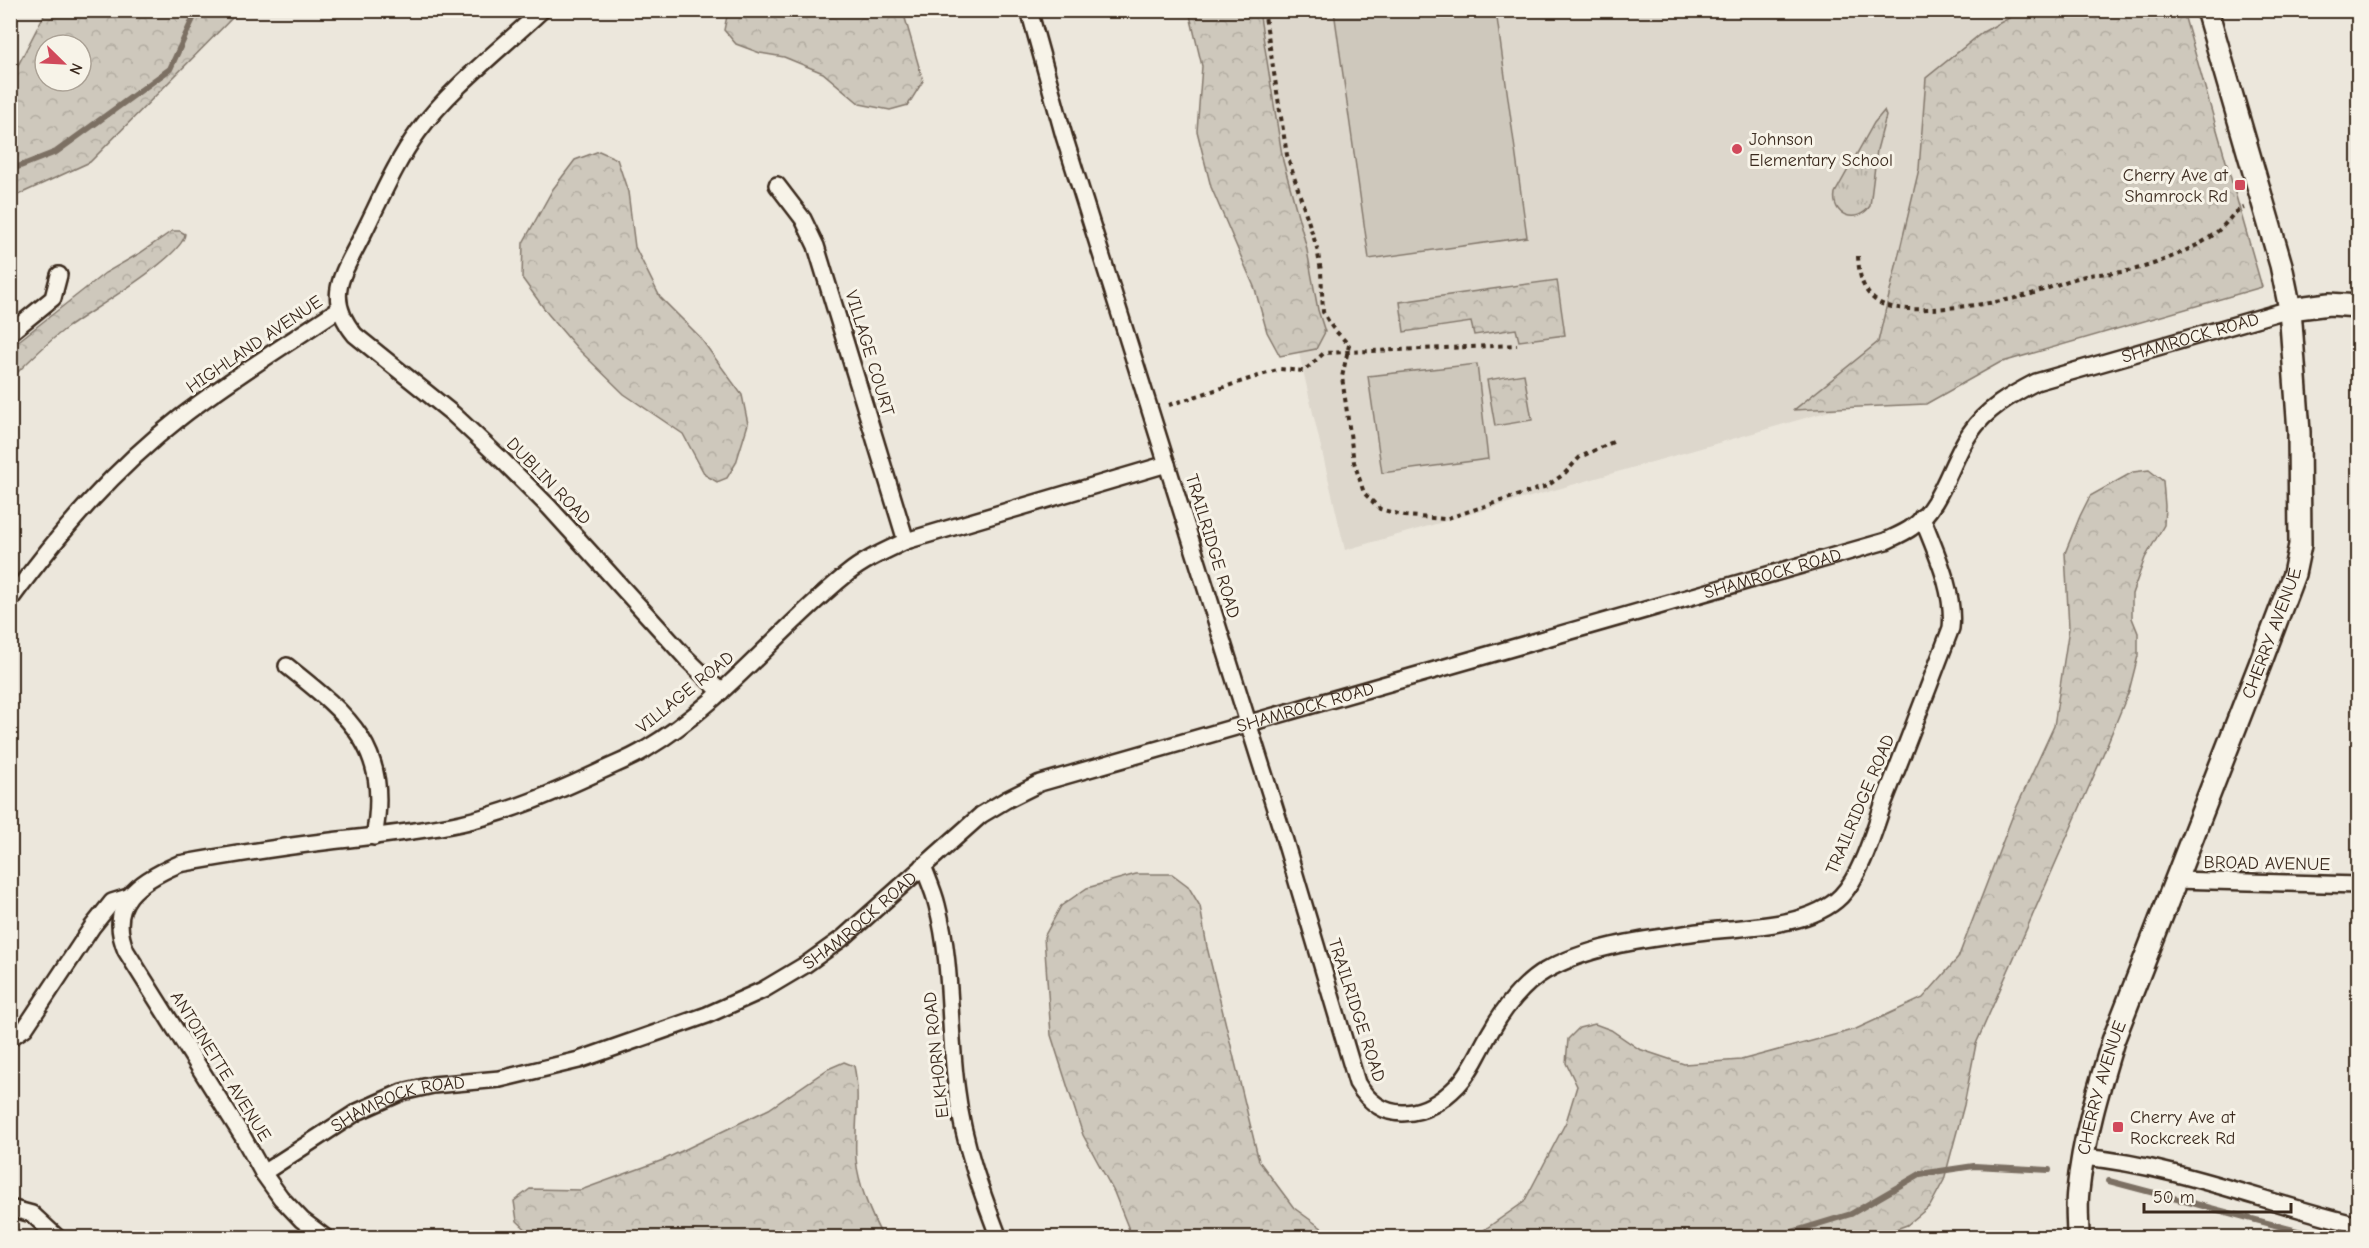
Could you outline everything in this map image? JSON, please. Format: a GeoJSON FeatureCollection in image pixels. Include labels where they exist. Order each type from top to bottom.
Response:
{"type":"FeatureCollection","features":[{"type":"Feature","properties":{"kind":"street","name":"HIGHLAND AVENUE"},"geometry":{"type":"LineString","coordinates":[[10,600],[78,513],[181,417],[339,309],[340,284],[397,164],[418,132],[444,102],[542,10]]}},
{"type":"Feature","properties":{"kind":"street","name":"TRAILRIDGE ROAD"},"geometry":{"type":"LineString","coordinates":[[1029,10],[1064,136],[1248,724],[1357,1083],[1364,1096],[1387,1111],[1404,1114],[1420,1111],[1440,1100],[1458,1084],[1472,1066],[1492,1028],[1513,999],[1544,971],[1575,957],[1607,948],[1696,933],[1772,924],[1810,915],[1826,908],[1841,896],[1852,881],[1869,842],[1951,628],[1952,613],[1944,576],[1922,517]]}},
{"type":"Feature","properties":{"kind":"street","name":"CHERRY AVENUE"},"geometry":{"type":"LineString","coordinates":[[2078,1238],[2078,1192],[2083,1157],[2095,1098],[2112,1041],[2260,664],[2294,574],[2300,545],[2299,432],[2290,309],[2281,265],[2207,10]]}},
{"type":"Feature","properties":{"kind":"street","name":"VILLAGE COURT"},"geometry":{"type":"LineString","coordinates":[[777,184],[803,219],[816,246],[906,541]]}},
{"type":"Feature","properties":{"kind":"street"},"geometry":{"type":"LineString","coordinates":[[10,333],[53,297],[59,275]]}},
{"type":"Feature","properties":{"kind":"street","name":"SHAMROCK ROAD"},"geometry":{"type":"LineString","coordinates":[[263,1173],[357,1112],[402,1092],[433,1084],[500,1079],[579,1060],[707,1015],[763,990],[805,965],[844,937],[981,815],[1040,783],[1874,545],[1911,528],[1922,517],[1935,501],[1970,432],[1989,412],[2012,395],[2036,382],[2290,309],[2329,304],[2358,306]]}},
{"type":"Feature","properties":{"kind":"street","name":"DUBLIN ROAD"},"geometry":{"type":"LineString","coordinates":[[339,309],[344,321],[355,335],[453,414],[549,507],[686,658],[721,692]]}},
{"type":"Feature","properties":{"kind":"street","name":"VILLAGE ROAD"},"geometry":{"type":"LineString","coordinates":[[128,897],[136,888],[158,873],[179,864],[331,841],[374,837],[463,822],[516,807],[574,783],[645,750],[681,725],[721,692],[795,620],[848,573],[877,555],[906,541],[1167,464]]}},
{"type":"Feature","properties":{"kind":"street"},"geometry":{"type":"LineString","coordinates":[[288,666],[325,696],[349,720],[368,748],[375,766],[379,790],[374,837]]}},
{"type":"Feature","properties":{"kind":"street","name":"ELKHORN ROAD"},"geometry":{"type":"LineString","coordinates":[[923,866],[937,904],[944,944],[957,1093],[969,1150],[999,1238]]}},
{"type":"Feature","properties":{"kind":"street","name":"BROAD AVENUE"},"geometry":{"type":"LineString","coordinates":[[2174,880],[2358,885]]}},
{"type":"Feature","properties":{"kind":"street"},"geometry":{"type":"LineString","coordinates":[[10,1038],[25,1028],[92,927],[112,902],[128,897]]}},
{"type":"Feature","properties":{"kind":"street","name":"ANTOINETTE AVENUE"},"geometry":{"type":"LineString","coordinates":[[128,897],[121,911],[119,924],[121,939],[126,951],[243,1137],[263,1173],[281,1198],[302,1220],[326,1238]]}},
{"type":"Feature","properties":{"kind":"street"},"geometry":{"type":"LineString","coordinates":[[2083,1157],[2122,1161],[2169,1171],[2358,1225]]}},
{"type":"Feature","properties":{"kind":"street"},"geometry":{"type":"LineString","coordinates":[[10,1208],[32,1214],[58,1238]]}},
{"type":"Feature","properties":{"kind":"path"},"geometry":{"type":"LineString","coordinates":[[1264,10],[1287,155],[1320,264],[1323,312],[1332,327],[1349,345],[1342,377],[1354,462],[1364,493],[1380,509],[1405,516],[1445,519],[1547,486],[1564,474],[1580,457],[1615,441]]}},
{"type":"Feature","properties":{"kind":"path"},"geometry":{"type":"LineString","coordinates":[[1858,256],[1862,284],[1873,298],[1887,307],[1916,309],[1976,305],[2021,297],[2086,276],[2123,272],[2155,263],[2201,243],[2223,226],[2234,212],[2244,208]]}},
{"type":"Feature","properties":{"kind":"path"},"geometry":{"type":"LineString","coordinates":[[1169,405],[1280,369],[1304,371],[1324,353],[1516,345]]}},
{"type":"Feature","properties":{"kind":"shaded area","name":"Johnson Elementary School"},"geometry":{"type":"Polygon","coordinates":[[[1219,11],[2183,11],[2262,287],[1345,550],[1219,11]]]}},
{"type":"Feature","properties":{"kind":"green space"},"geometry":{"type":"Polygon","coordinates":[[[46,10],[239,11],[90,162],[11,198],[11,79],[33,36],[33,93],[93,93],[93,33],[35,33],[46,10]]]}},
{"type":"Feature","properties":{"kind":"green space"},"geometry":{"type":"Polygon","coordinates":[[[2024,10],[2183,11],[2262,287],[1999,363],[1926,404],[1794,410],[1878,342],[1919,169],[1926,78],[1983,32],[2024,10]]]}},
{"type":"Feature","properties":{"kind":"green space"},"geometry":{"type":"Polygon","coordinates":[[[732,11],[903,11],[923,81],[908,105],[890,110],[860,104],[823,73],[784,57],[760,53],[736,44],[724,30],[727,16],[732,11]]]}},
{"type":"Feature","properties":{"kind":"green space"},"geometry":{"type":"Polygon","coordinates":[[[1189,11],[1259,11],[1283,161],[1306,245],[1318,310],[1325,332],[1316,349],[1280,356],[1267,332],[1255,289],[1211,187],[1197,131],[1202,66],[1189,11]]]}},
{"type":"Feature","properties":{"kind":"green space"},"geometry":{"type":"Polygon","coordinates":[[[1334,11],[1496,11],[1527,237],[1369,259],[1334,11]]]}},
{"type":"Feature","properties":{"kind":"green space"},"geometry":{"type":"Polygon","coordinates":[[[1855,11],[1931,11],[1922,16],[1855,11]]]}},
{"type":"Feature","properties":{"kind":"green space"},"geometry":{"type":"Polygon","coordinates":[[[1884,111],[1886,116],[1877,150],[1870,206],[1858,215],[1846,215],[1837,207],[1835,193],[1874,123],[1884,111]]]}},
{"type":"Feature","properties":{"kind":"green space"},"geometry":{"type":"Polygon","coordinates":[[[599,151],[617,159],[628,192],[635,247],[660,297],[699,336],[742,395],[748,424],[736,463],[727,478],[717,482],[705,475],[683,434],[624,394],[577,348],[522,278],[523,243],[553,189],[575,160],[599,151]]]}},
{"type":"Feature","properties":{"kind":"green space"},"geometry":{"type":"Polygon","coordinates":[[[172,231],[185,234],[180,244],[169,256],[134,283],[60,333],[11,379],[11,347],[105,273],[172,231]]]}},
{"type":"Feature","properties":{"kind":"green space"},"geometry":{"type":"Polygon","coordinates":[[[1557,280],[1565,335],[1519,341],[1516,329],[1474,335],[1471,322],[1404,332],[1400,302],[1557,280]]]}},
{"type":"Feature","properties":{"kind":"green space"},"geometry":{"type":"Polygon","coordinates":[[[1477,364],[1488,459],[1382,473],[1368,376],[1477,364]]]}},
{"type":"Feature","properties":{"kind":"green space"},"geometry":{"type":"Polygon","coordinates":[[[1524,374],[1532,420],[1495,426],[1487,380],[1524,374]]]}},
{"type":"Feature","properties":{"kind":"green space"},"geometry":{"type":"Polygon","coordinates":[[[2149,470],[2163,481],[2164,525],[2145,558],[2132,594],[2132,618],[2138,633],[2138,656],[2129,691],[1976,1044],[1964,1105],[1944,1180],[1930,1206],[1907,1225],[1874,1237],[1474,1237],[1524,1202],[1566,1122],[1577,1086],[1566,1063],[1568,1039],[1579,1028],[1595,1024],[1611,1030],[1639,1049],[1684,1064],[1741,1060],[1856,1029],[1923,998],[1958,958],[2013,815],[2054,726],[2069,628],[2065,553],[2080,516],[2090,496],[2133,472],[2149,470]]]}},
{"type":"Feature","properties":{"kind":"green space"},"geometry":{"type":"Polygon","coordinates":[[[1136,874],[1172,874],[1188,886],[1200,906],[1207,947],[1259,1161],[1294,1208],[1334,1237],[1132,1237],[1114,1192],[1083,1135],[1051,1035],[1044,937],[1061,906],[1087,888],[1136,874]]]}},
{"type":"Feature","properties":{"kind":"green space"},"geometry":{"type":"Polygon","coordinates":[[[844,1062],[854,1066],[856,1078],[856,1159],[859,1178],[883,1237],[535,1238],[517,1221],[514,1201],[530,1189],[581,1190],[663,1160],[769,1109],[828,1069],[844,1062]]]}},
{"type":"Feature","properties":{"kind":"waterway"},"geometry":{"type":"LineString","coordinates":[[10,170],[56,152],[170,69],[197,10]]}},
{"type":"Feature","properties":{"kind":"waterway"},"geometry":{"type":"LineString","coordinates":[[1772,1238],[1851,1214],[1920,1174],[1974,1166],[2049,1170]]}},
{"type":"Feature","properties":{"kind":"waterway"},"geometry":{"type":"LineString","coordinates":[[2109,1181],[2324,1238]]}},
{"type":"Feature","properties":{"kind":"place","name":"Johnson Elementary School"},"geometry":{"type":"Point","coordinates":[1737,149]}},
{"type":"Feature","properties":{"kind":"place","name":"Cherry Ave at Shamrock Rd"},"geometry":{"type":"Point","coordinates":[2240,185]}},
{"type":"Feature","properties":{"kind":"place","name":"Cherry Ave at Rockcreek Rd"},"geometry":{"type":"Point","coordinates":[2118,1127]}}]}
